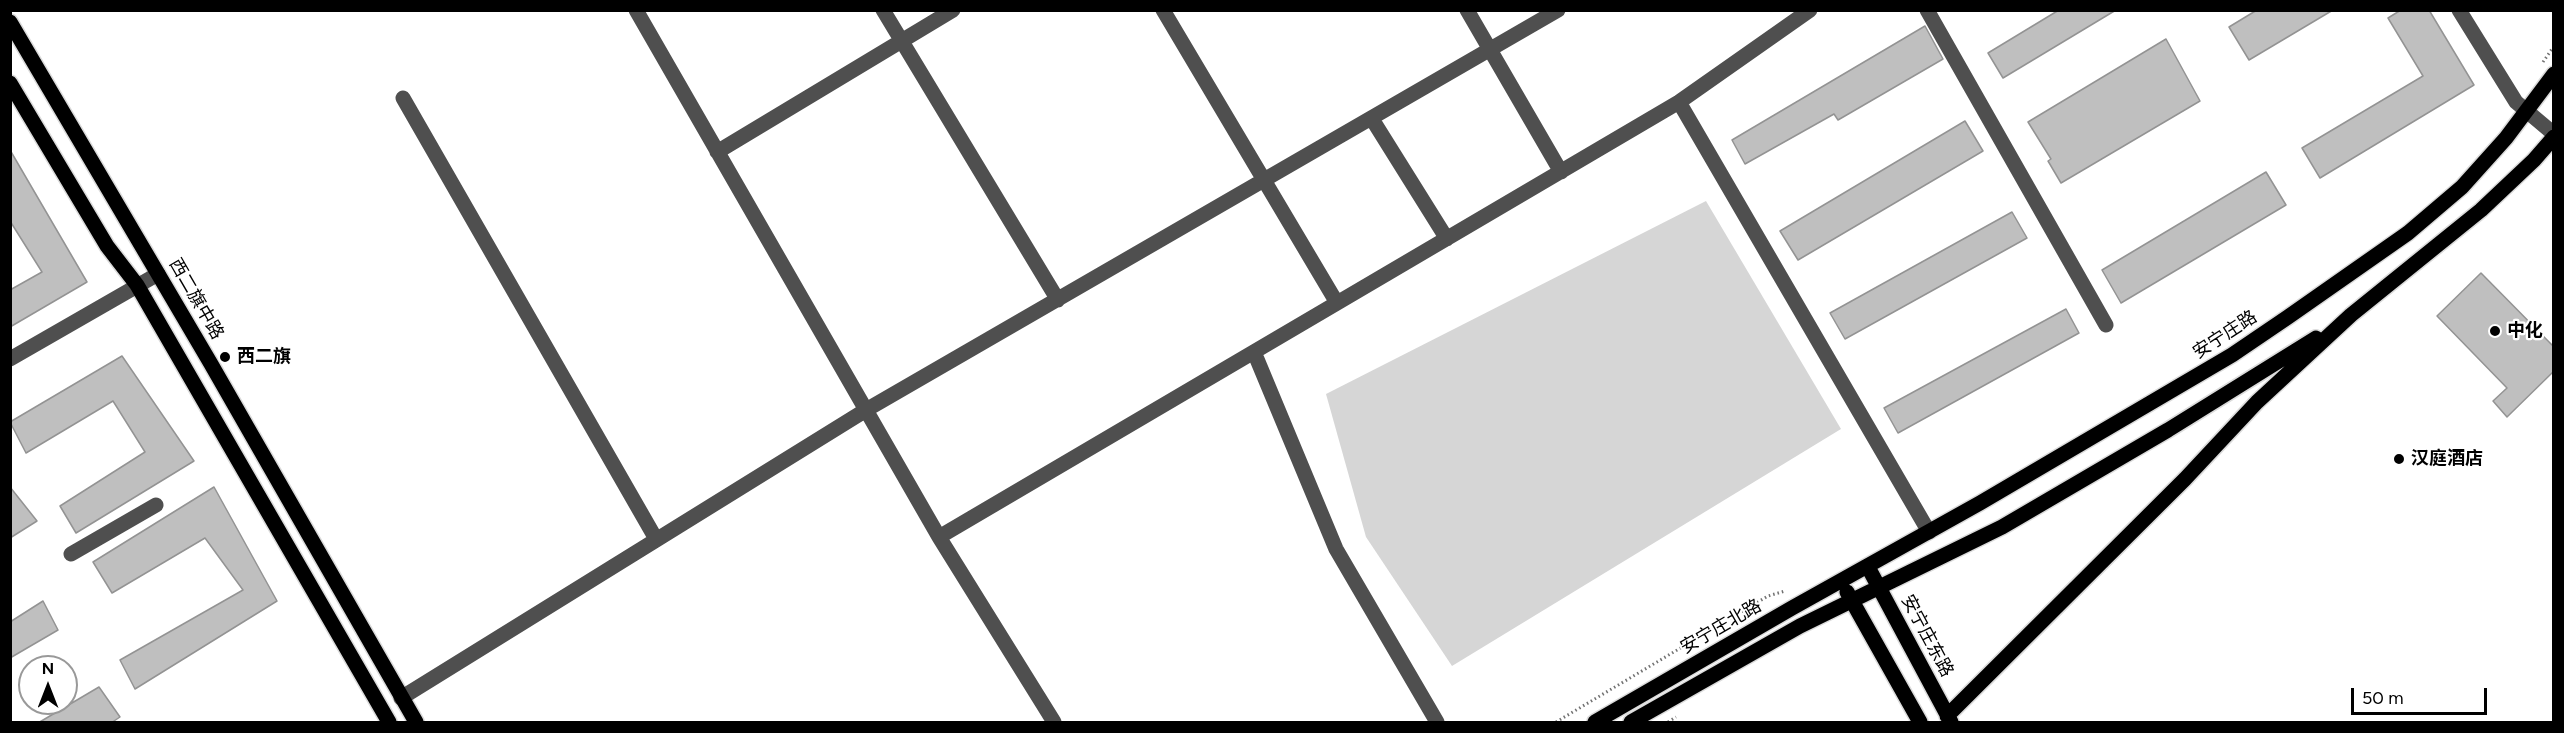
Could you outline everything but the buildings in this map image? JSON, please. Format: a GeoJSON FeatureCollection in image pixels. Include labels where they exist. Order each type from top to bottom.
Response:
{"type":"FeatureCollection","features":[{"type":"Feature","properties":{"kind":"main road","name":"西二旗中路"},"geometry":{"type":"LineString","coordinates":[[10,22],[416,723]]}},
{"type":"Feature","properties":{"kind":"main road","name":"安宁庄路"},"geometry":{"type":"LineString","coordinates":[[1868,567],[2232,355],[2380,253],[2426,218],[2486,163],[2553,74]]}},
{"type":"Feature","properties":{"kind":"main road"},"geometry":{"type":"LineString","coordinates":[[10,83],[106,246],[137,285],[389,723]]}},
{"type":"Feature","properties":{"kind":"main road"},"geometry":{"type":"LineString","coordinates":[[1946,720],[2185,479],[2257,402],[2351,315],[2481,210],[2534,160],[2553,135]]}},
{"type":"Feature","properties":{"kind":"main road"},"geometry":{"type":"LineString","coordinates":[[1852,600],[2002,526],[2239,387],[2351,315]]}},
{"type":"Feature","properties":{"kind":"main road","name":"安宁庄东路"},"geometry":{"type":"LineString","coordinates":[[1868,567],[1946,720]]}},
{"type":"Feature","properties":{"kind":"main road","name":"安宁庄北路"},"geometry":{"type":"LineString","coordinates":[[1595,723],[1868,567]]}},
{"type":"Feature","properties":{"kind":"main road"},"geometry":{"type":"LineString","coordinates":[[1841,581],[1920,723]]}},
{"type":"Feature","properties":{"kind":"main road","name":"安宁庄北路"},"geometry":{"type":"LineString","coordinates":[[1630,723],[1800,626],[1852,600]]}},
{"type":"Feature","properties":{"kind":"street"},"geometry":{"type":"LineString","coordinates":[[636,10],[939,537],[1054,723]]}},
{"type":"Feature","properties":{"kind":"street"},"geometry":{"type":"LineString","coordinates":[[883,10],[1058,300]]}},
{"type":"Feature","properties":{"kind":"street"},"geometry":{"type":"LineString","coordinates":[[717,152],[953,10]]}},
{"type":"Feature","properties":{"kind":"street"},"geometry":{"type":"LineString","coordinates":[[1163,10],[1337,303]]}},
{"type":"Feature","properties":{"kind":"street"},"geometry":{"type":"LineString","coordinates":[[1467,10],[1561,172]]}},
{"type":"Feature","properties":{"kind":"street"},"geometry":{"type":"LineString","coordinates":[[401,698],[866,410],[1265,182],[1558,10]]}},
{"type":"Feature","properties":{"kind":"street"},"geometry":{"type":"LineString","coordinates":[[939,537],[1679,102],[1810,10]]}},
{"type":"Feature","properties":{"kind":"street"},"geometry":{"type":"LineString","coordinates":[[1927,10],[2106,325]]}},
{"type":"Feature","properties":{"kind":"street"},"geometry":{"type":"LineString","coordinates":[[2459,10],[2516,102],[2553,135]]}},
{"type":"Feature","properties":{"kind":"street"},"geometry":{"type":"LineString","coordinates":[[403,98],[656,539]]}},
{"type":"Feature","properties":{"kind":"street"},"geometry":{"type":"LineString","coordinates":[[1679,102],[1929,532]]}},
{"type":"Feature","properties":{"kind":"street"},"geometry":{"type":"LineString","coordinates":[[1372,119],[1447,239]]}},
{"type":"Feature","properties":{"kind":"street"},"geometry":{"type":"LineString","coordinates":[[10,359],[158,274]]}},
{"type":"Feature","properties":{"kind":"street"},"geometry":{"type":"LineString","coordinates":[[1254,352],[1336,549],[1437,723]]}},
{"type":"Feature","properties":{"kind":"street"},"geometry":{"type":"LineString","coordinates":[[71,554],[156,505]]}},
{"type":"Feature","properties":{"kind":"shaded area"},"geometry":{"type":"Polygon","coordinates":[[[1706,201],[1841,429],[1452,666],[1366,537],[1326,394],[1706,201]]]}},
{"type":"Feature","properties":{"kind":"place","name":"中化"},"geometry":{"type":"Point","coordinates":[2495,331]}},
{"type":"Feature","properties":{"kind":"place","name":"西二旗"},"geometry":{"type":"Point","coordinates":[225,357]}},
{"type":"Feature","properties":{"kind":"place","name":"汉庭酒店"},"geometry":{"type":"Point","coordinates":[2399,459]}}]}
